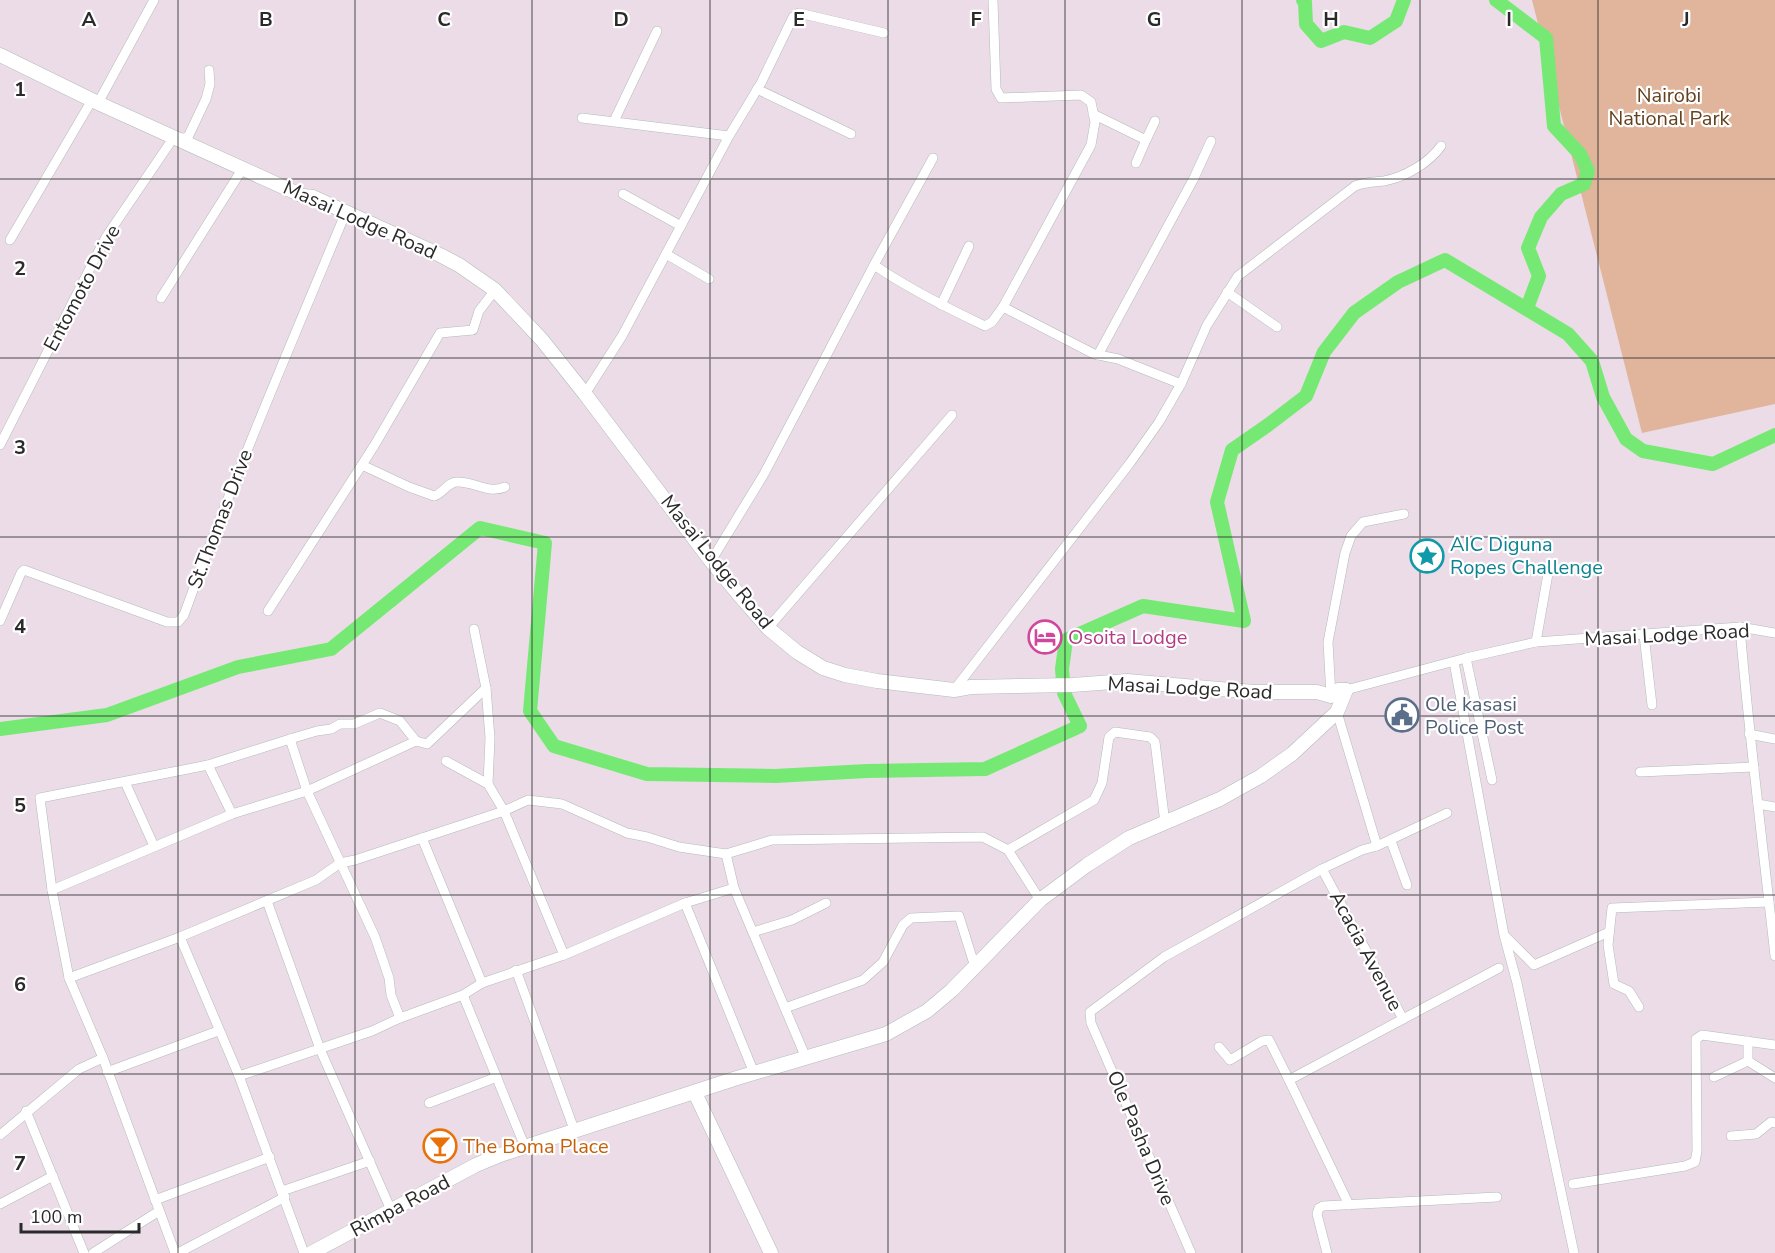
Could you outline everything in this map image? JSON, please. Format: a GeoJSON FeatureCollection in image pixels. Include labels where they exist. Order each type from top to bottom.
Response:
{"type":"FeatureCollection","features":[{"type":"Feature","properties":{"kind":"street"},"geometry":{"type":"LineString","coordinates":[[10,240],[154,0]]}},
{"type":"Feature","properties":{"kind":"street"},"geometry":{"type":"LineString","coordinates":[[874,265],[941,305],[985,326],[992,322],[1003,307],[1091,145],[1095,122],[1090,102],[1081,95],[1001,98],[996,89],[993,0]]}},
{"type":"Feature","properties":{"kind":"street"},"geometry":{"type":"LineString","coordinates":[[585,393],[622,336],[729,136],[757,89],[793,17],[799,13],[884,33]]}},
{"type":"Feature","properties":{"kind":"street"},"geometry":{"type":"LineString","coordinates":[[614,121],[657,31]]}},
{"type":"Feature","properties":{"kind":"street","name":"Masai Lodge Road"},"geometry":{"type":"LineString","coordinates":[[0,56],[303,196],[313,197],[459,265],[495,290],[542,340],[585,393],[711,561],[768,628],[800,654],[823,668],[878,681],[954,690],[971,687],[1072,685],[1127,681],[1254,692],[1317,692],[1331,696],[1338,690],[1346,690],[1536,642],[1740,627],[1775,633]]}},
{"type":"Feature","properties":{"kind":"street","name":"Entomoto Drive"},"geometry":{"type":"LineString","coordinates":[[0,445],[106,237],[177,138],[188,137],[202,111],[210,84],[209,70]]}},
{"type":"Feature","properties":{"kind":"street"},"geometry":{"type":"LineString","coordinates":[[757,89],[851,134]]}},
{"type":"Feature","properties":{"kind":"street"},"geometry":{"type":"LineString","coordinates":[[1093,114],[1146,140]]}},
{"type":"Feature","properties":{"kind":"street"},"geometry":{"type":"LineString","coordinates":[[582,118],[729,136]]}},
{"type":"Feature","properties":{"kind":"street"},"geometry":{"type":"LineString","coordinates":[[1136,163],[1155,121]]}},
{"type":"Feature","properties":{"kind":"street"},"geometry":{"type":"LineString","coordinates":[[1098,356],[1194,178],[1211,141]]}},
{"type":"Feature","properties":{"kind":"street"},"geometry":{"type":"LineString","coordinates":[[954,690],[1130,463],[1159,422],[1181,384],[1207,325],[1238,276],[1355,186],[1364,182],[1388,180],[1424,165],[1442,146]]}},
{"type":"Feature","properties":{"kind":"street"},"geometry":{"type":"LineString","coordinates":[[711,561],[764,474],[933,158]]}},
{"type":"Feature","properties":{"kind":"street"},"geometry":{"type":"LineString","coordinates":[[161,298],[243,168]]}},
{"type":"Feature","properties":{"kind":"street"},"geometry":{"type":"LineString","coordinates":[[623,194],[681,226]]}},
{"type":"Feature","properties":{"kind":"street","name":"St.Thomas Drive"},"geometry":{"type":"LineString","coordinates":[[0,621],[24,570],[167,622],[178,622],[184,615],[257,423],[346,212]]}},
{"type":"Feature","properties":{"kind":"street"},"geometry":{"type":"LineString","coordinates":[[941,305],[969,246]]}},
{"type":"Feature","properties":{"kind":"street"},"geometry":{"type":"LineString","coordinates":[[666,254],[709,279]]}},
{"type":"Feature","properties":{"kind":"street"},"geometry":{"type":"LineString","coordinates":[[268,611],[362,465],[440,333],[473,330],[479,311],[495,290]]}},
{"type":"Feature","properties":{"kind":"street"},"geometry":{"type":"LineString","coordinates":[[1227,292],[1277,327]]}},
{"type":"Feature","properties":{"kind":"street"},"geometry":{"type":"LineString","coordinates":[[1003,307],[1098,356],[1119,359],[1181,384]]}},
{"type":"Feature","properties":{"kind":"street"},"geometry":{"type":"LineString","coordinates":[[768,628],[952,415]]}},
{"type":"Feature","properties":{"kind":"street"},"geometry":{"type":"LineString","coordinates":[[362,465],[409,487],[435,496],[438,496],[450,484],[458,482],[488,490],[498,490],[505,486]]}},
{"type":"Feature","properties":{"kind":"street"},"geometry":{"type":"LineString","coordinates":[[1331,696],[1328,642],[1345,553],[1351,536],[1364,522],[1404,514]]}},
{"type":"Feature","properties":{"kind":"street"},"geometry":{"type":"LineString","coordinates":[[1536,642],[1549,568]]}},
{"type":"Feature","properties":{"kind":"street"},"geometry":{"type":"LineString","coordinates":[[1740,627],[1749,734],[1775,956]]}},
{"type":"Feature","properties":{"kind":"street"},"geometry":{"type":"LineString","coordinates":[[474,629],[486,688],[490,738],[488,783],[504,811],[564,955]]}},
{"type":"Feature","properties":{"kind":"street"},"geometry":{"type":"LineString","coordinates":[[1644,635],[1652,705]]}},
{"type":"Feature","properties":{"kind":"street"},"geometry":{"type":"LineString","coordinates":[[1466,658],[1492,780]]}},
{"type":"Feature","properties":{"kind":"street"},"geometry":{"type":"LineString","coordinates":[[1454,662],[1504,935],[1517,983],[1574,1253]]}},
{"type":"Feature","properties":{"kind":"street"},"geometry":{"type":"LineString","coordinates":[[370,1161],[284,1194],[176,1253],[103,1058],[69,978],[52,890],[40,798],[208,765],[317,731],[331,729],[340,724],[354,724],[380,713],[400,721],[416,741],[427,744],[486,688]]}},
{"type":"Feature","properties":{"kind":"street"},"geometry":{"type":"LineString","coordinates":[[1346,690],[1337,712],[1377,846]]}},
{"type":"Feature","properties":{"kind":"street","name":"Rimpa Road"},"geometry":{"type":"LineString","coordinates":[[311,1253],[476,1165],[754,1073],[886,1034],[904,1025],[944,997],[1040,900],[1087,865],[1129,838],[1220,799],[1261,776],[1292,754],[1337,712]]}},
{"type":"Feature","properties":{"kind":"street"},"geometry":{"type":"LineString","coordinates":[[1008,850],[1094,800],[1102,783],[1109,737],[1115,732],[1150,738],[1155,742],[1165,823]]}},
{"type":"Feature","properties":{"kind":"street"},"geometry":{"type":"LineString","coordinates":[[1749,734],[1775,739]]}},
{"type":"Feature","properties":{"kind":"street"},"geometry":{"type":"LineString","coordinates":[[290,739],[307,791],[375,937],[389,978],[391,995],[400,1018]]}},
{"type":"Feature","properties":{"kind":"street"},"geometry":{"type":"LineString","coordinates":[[52,890],[232,814],[307,791],[416,741]]}},
{"type":"Feature","properties":{"kind":"street"},"geometry":{"type":"LineString","coordinates":[[446,761],[488,783]]}},
{"type":"Feature","properties":{"kind":"street"},"geometry":{"type":"LineString","coordinates":[[208,765],[232,814]]}},
{"type":"Feature","properties":{"kind":"street"},"geometry":{"type":"LineString","coordinates":[[1640,772],[1754,767]]}},
{"type":"Feature","properties":{"kind":"street"},"geometry":{"type":"LineString","coordinates":[[125,782],[154,846]]}},
{"type":"Feature","properties":{"kind":"street"},"geometry":{"type":"LineString","coordinates":[[69,978],[180,937],[267,901],[316,880],[339,863],[355,860],[504,811],[528,800],[562,804],[627,833],[679,847],[726,854],[772,840],[983,837],[1008,850],[1040,900]]}},
{"type":"Feature","properties":{"kind":"street"},"geometry":{"type":"LineString","coordinates":[[1758,804],[1775,807]]}},
{"type":"Feature","properties":{"kind":"street"},"geometry":{"type":"LineString","coordinates":[[1322,869],[1362,850],[1390,841],[1447,813]]}},
{"type":"Feature","properties":{"kind":"street"},"geometry":{"type":"LineString","coordinates":[[422,838],[482,983]]}},
{"type":"Feature","properties":{"kind":"street"},"geometry":{"type":"LineString","coordinates":[[1390,841],[1407,885]]}},
{"type":"Feature","properties":{"kind":"street"},"geometry":{"type":"LineString","coordinates":[[726,854],[734,888],[806,1058]]}},
{"type":"Feature","properties":{"kind":"street","name":"Acacia Avenue"},"geometry":{"type":"LineString","coordinates":[[1289,1080],[1403,1019],[1322,869]]}},
{"type":"Feature","properties":{"kind":"street","name":"Ole Pasha Drive"},"geometry":{"type":"LineString","coordinates":[[1191,1253],[1091,1023],[1090,1012],[1164,957],[1322,869]]}},
{"type":"Feature","properties":{"kind":"street"},"geometry":{"type":"LineString","coordinates":[[239,1077],[372,1031],[463,995],[482,983],[564,955],[685,903],[734,888]]}},
{"type":"Feature","properties":{"kind":"street"},"geometry":{"type":"LineString","coordinates":[[267,901],[320,1049],[391,1210]]}},
{"type":"Feature","properties":{"kind":"street"},"geometry":{"type":"LineString","coordinates":[[1639,1007],[1629,991],[1614,984],[1608,945],[1612,908],[1769,902]]}},
{"type":"Feature","properties":{"kind":"street"},"geometry":{"type":"LineString","coordinates":[[685,903],[754,1073]]}},
{"type":"Feature","properties":{"kind":"street"},"geometry":{"type":"LineString","coordinates":[[753,932],[792,920],[826,903]]}},
{"type":"Feature","properties":{"kind":"street"},"geometry":{"type":"LineString","coordinates":[[785,1008],[863,980],[883,962],[903,925],[911,918],[959,916],[975,967]]}},
{"type":"Feature","properties":{"kind":"street"},"geometry":{"type":"LineString","coordinates":[[1504,935],[1534,966],[1609,932]]}},
{"type":"Feature","properties":{"kind":"street"},"geometry":{"type":"LineString","coordinates":[[180,937],[239,1077],[304,1253]]}},
{"type":"Feature","properties":{"kind":"street"},"geometry":{"type":"LineString","coordinates":[[1403,1019],[1499,968]]}},
{"type":"Feature","properties":{"kind":"street"},"geometry":{"type":"LineString","coordinates":[[516,970],[575,1132]]}},
{"type":"Feature","properties":{"kind":"street"},"geometry":{"type":"LineString","coordinates":[[463,995],[525,1147]]}},
{"type":"Feature","properties":{"kind":"street"},"geometry":{"type":"LineString","coordinates":[[107,1072],[218,1030]]}},
{"type":"Feature","properties":{"kind":"street"},"geometry":{"type":"LineString","coordinates":[[1573,1184],[1685,1166],[1695,1162],[1697,1150],[1695,1039],[1702,1035],[1775,1045]]}},
{"type":"Feature","properties":{"kind":"street"},"geometry":{"type":"LineString","coordinates":[[1219,1047],[1230,1060],[1262,1041],[1269,1040],[1349,1205]]}},
{"type":"Feature","properties":{"kind":"street"},"geometry":{"type":"LineString","coordinates":[[1748,1041],[1748,1061]]}},
{"type":"Feature","properties":{"kind":"street"},"geometry":{"type":"LineString","coordinates":[[0,1135],[79,1069],[103,1058]]}},
{"type":"Feature","properties":{"kind":"street"},"geometry":{"type":"LineString","coordinates":[[1714,1077],[1748,1061]]}},
{"type":"Feature","properties":{"kind":"street"},"geometry":{"type":"LineString","coordinates":[[1748,1061],[1775,1078]]}},
{"type":"Feature","properties":{"kind":"street"},"geometry":{"type":"LineString","coordinates":[[429,1103],[497,1077]]}},
{"type":"Feature","properties":{"kind":"street"},"geometry":{"type":"LineString","coordinates":[[695,1093],[771,1253]]}},
{"type":"Feature","properties":{"kind":"street"},"geometry":{"type":"LineString","coordinates":[[27,1111],[84,1253]]}},
{"type":"Feature","properties":{"kind":"street"},"geometry":{"type":"LineString","coordinates":[[1731,1137],[1756,1134],[1771,1122],[1775,1123]]}},
{"type":"Feature","properties":{"kind":"street"},"geometry":{"type":"LineString","coordinates":[[155,1200],[270,1156]]}},
{"type":"Feature","properties":{"kind":"street"},"geometry":{"type":"LineString","coordinates":[[0,1204],[52,1176]]}},
{"type":"Feature","properties":{"kind":"street"},"geometry":{"type":"LineString","coordinates":[[1327,1253],[1317,1214],[1319,1208],[1497,1197]]}},
{"type":"Feature","properties":{"kind":"street"},"geometry":{"type":"LineString","coordinates":[[93,1253],[159,1211]]}},
{"type":"Feature","properties":{"kind":"green space","name":"Nairobi National Park"},"geometry":{"type":"Polygon","coordinates":[[[1532,0],[1775,0],[1775,404],[1642,433],[1532,0]]]}},
{"type":"Feature","properties":{"kind":"waterway"},"geometry":{"type":"LineString","coordinates":[[1303,0],[1306,24],[1321,41],[1344,32],[1370,38],[1396,21],[1404,0]]}},
{"type":"Feature","properties":{"kind":"waterway"},"geometry":{"type":"LineString","coordinates":[[1496,0],[1546,38],[1554,126],[1580,154],[1588,171],[1584,184],[1561,194],[1541,217],[1528,248],[1539,276],[1527,308]]}},
{"type":"Feature","properties":{"kind":"waterway"},"geometry":{"type":"LineString","coordinates":[[0,729],[107,715],[238,667],[331,649],[480,528],[545,543],[530,711],[554,746],[647,774],[775,776],[867,771],[985,769],[1080,726],[1064,693],[1062,669],[1066,640],[1143,606],[1244,621],[1217,502],[1232,450],[1306,396],[1324,352],[1354,313],[1398,282],[1445,260],[1568,334],[1592,361],[1603,397],[1626,439],[1643,451],[1713,464],[1775,435]]}},
{"type":"Feature","properties":{"kind":"place","name":"AIC Diguna Ropes Challenge"},"geometry":{"type":"Point","coordinates":[1427,556]}},
{"type":"Feature","properties":{"kind":"place","name":"Osoita Lodge"},"geometry":{"type":"Point","coordinates":[1045,637]}},
{"type":"Feature","properties":{"kind":"place","name":"Ole kasasi Police Post"},"geometry":{"type":"Point","coordinates":[1402,715]}},
{"type":"Feature","properties":{"kind":"place","name":"The Boma Place"},"geometry":{"type":"Point","coordinates":[440,1146]}}]}
